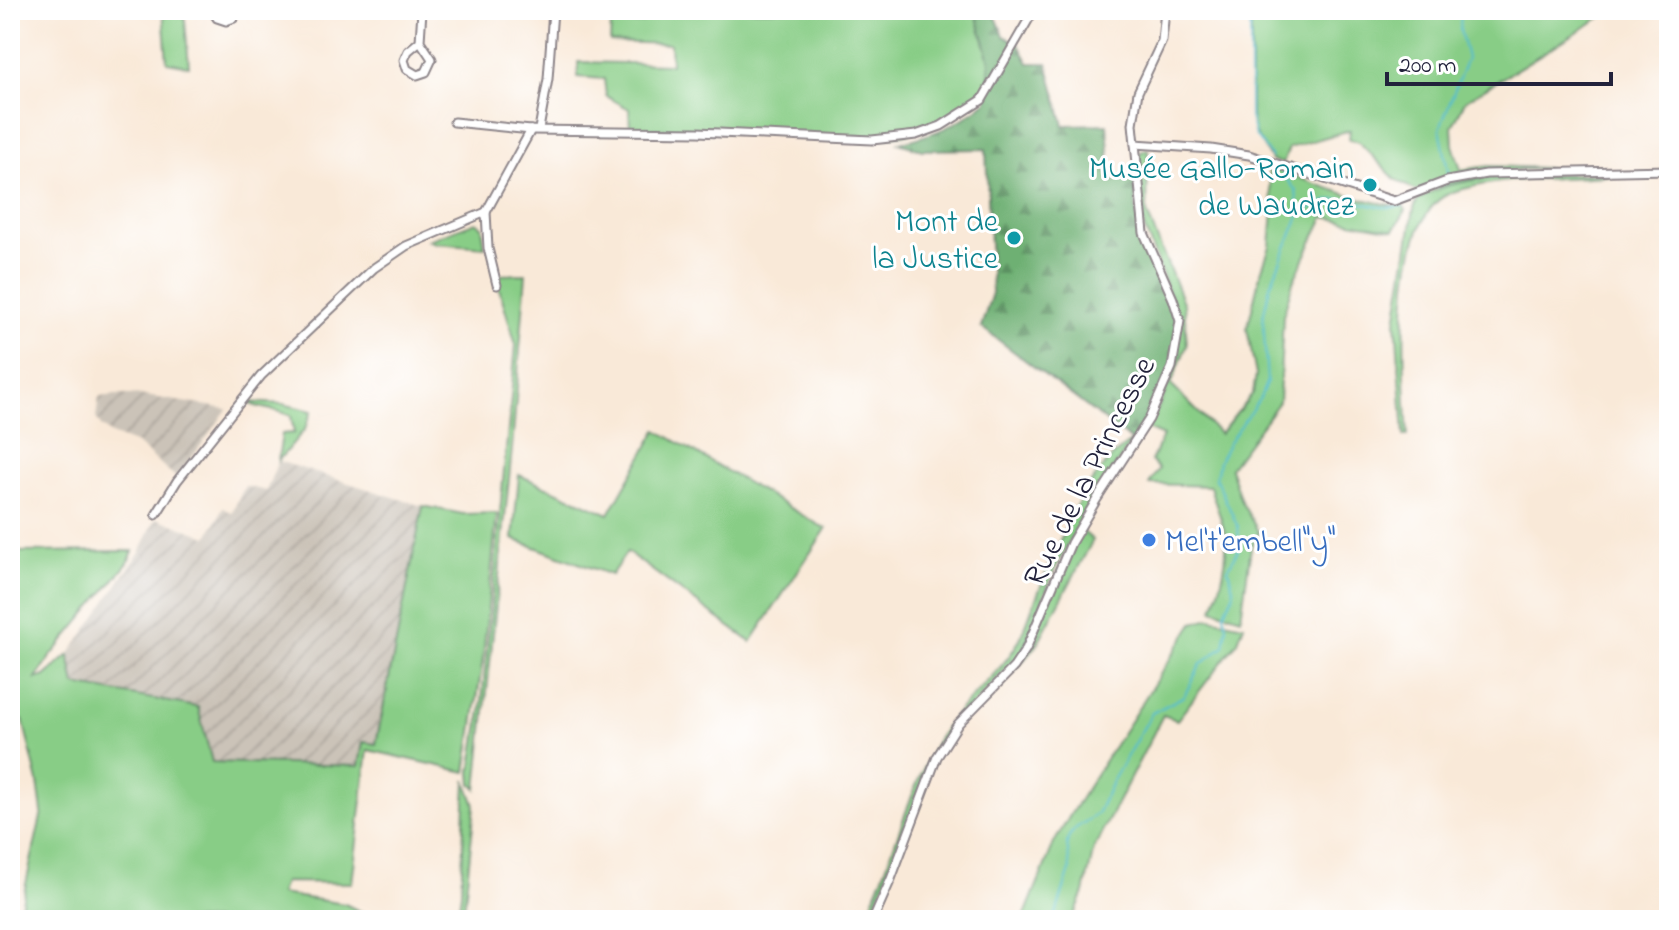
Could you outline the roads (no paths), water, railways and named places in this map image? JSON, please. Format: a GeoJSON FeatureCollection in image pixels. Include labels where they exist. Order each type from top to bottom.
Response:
{"type":"FeatureCollection","features":[{"type":"Feature","properties":{"kind":"street"},"geometry":{"type":"LineString","coordinates":[[212,10],[217,18],[226,21],[234,18],[240,10]]}},
{"type":"Feature","properties":{"kind":"street"},"geometry":{"type":"LineString","coordinates":[[420,41],[408,51],[404,60],[409,72],[417,75],[426,72],[432,59],[420,41],[422,10]]}},
{"type":"Feature","properties":{"kind":"street"},"geometry":{"type":"LineString","coordinates":[[486,10],[553,11],[548,79],[535,129],[486,212],[486,240],[497,285]]}},
{"type":"Feature","properties":{"kind":"street"},"geometry":{"type":"LineString","coordinates":[[454,122],[535,129],[872,140],[916,135],[941,126],[982,100],[1034,10]]}},
{"type":"Feature","properties":{"kind":"street","name":"Rue de la Princesse"},"geometry":{"type":"LineString","coordinates":[[873,920],[937,757],[958,724],[1020,658],[1071,543],[1143,429],[1172,367],[1180,321],[1144,233],[1135,144],[1135,105],[1162,41],[1165,10]]}},
{"type":"Feature","properties":{"kind":"street"},"geometry":{"type":"LineString","coordinates":[[1135,144],[1249,155],[1394,201],[1447,181],[1486,174],[1669,170]]}},
{"type":"Feature","properties":{"kind":"street"},"geometry":{"type":"LineString","coordinates":[[156,515],[177,481],[261,376],[374,268],[406,246],[486,212]]}},
{"type":"Feature","properties":{"kind":"waterway"},"geometry":{"type":"LineString","coordinates":[[1250,10],[1250,117],[1255,135],[1272,158]]}},
{"type":"Feature","properties":{"kind":"waterway"},"geometry":{"type":"LineString","coordinates":[[1449,177],[1440,128],[1467,58],[1460,30],[1461,10]]}},
{"type":"Feature","properties":{"kind":"waterway"},"geometry":{"type":"LineString","coordinates":[[1054,920],[1070,870],[1069,836],[1097,814],[1152,713],[1184,696],[1201,664],[1224,646],[1227,627],[1224,615],[1234,592],[1228,569],[1239,548],[1238,527],[1216,479],[1219,461],[1260,398],[1267,381],[1263,317],[1270,286],[1299,216],[1296,191],[1278,167]]}},
{"type":"Feature","properties":{"kind":"waterway"},"geometry":{"type":"LineString","coordinates":[[1300,215],[1317,205],[1342,199],[1374,206],[1402,206]]}},
{"type":"Feature","properties":{"kind":"place","name":"Musée Gallo-Romain de Waudrez"},"geometry":{"type":"Point","coordinates":[1370,185]}},
{"type":"Feature","properties":{"kind":"place","name":"Mont de la Justice"},"geometry":{"type":"Point","coordinates":[1014,238]}},
{"type":"Feature","properties":{"kind":"place","name":"Mel't'embell\"y\""},"geometry":{"type":"Point","coordinates":[1149,540]}}]}
